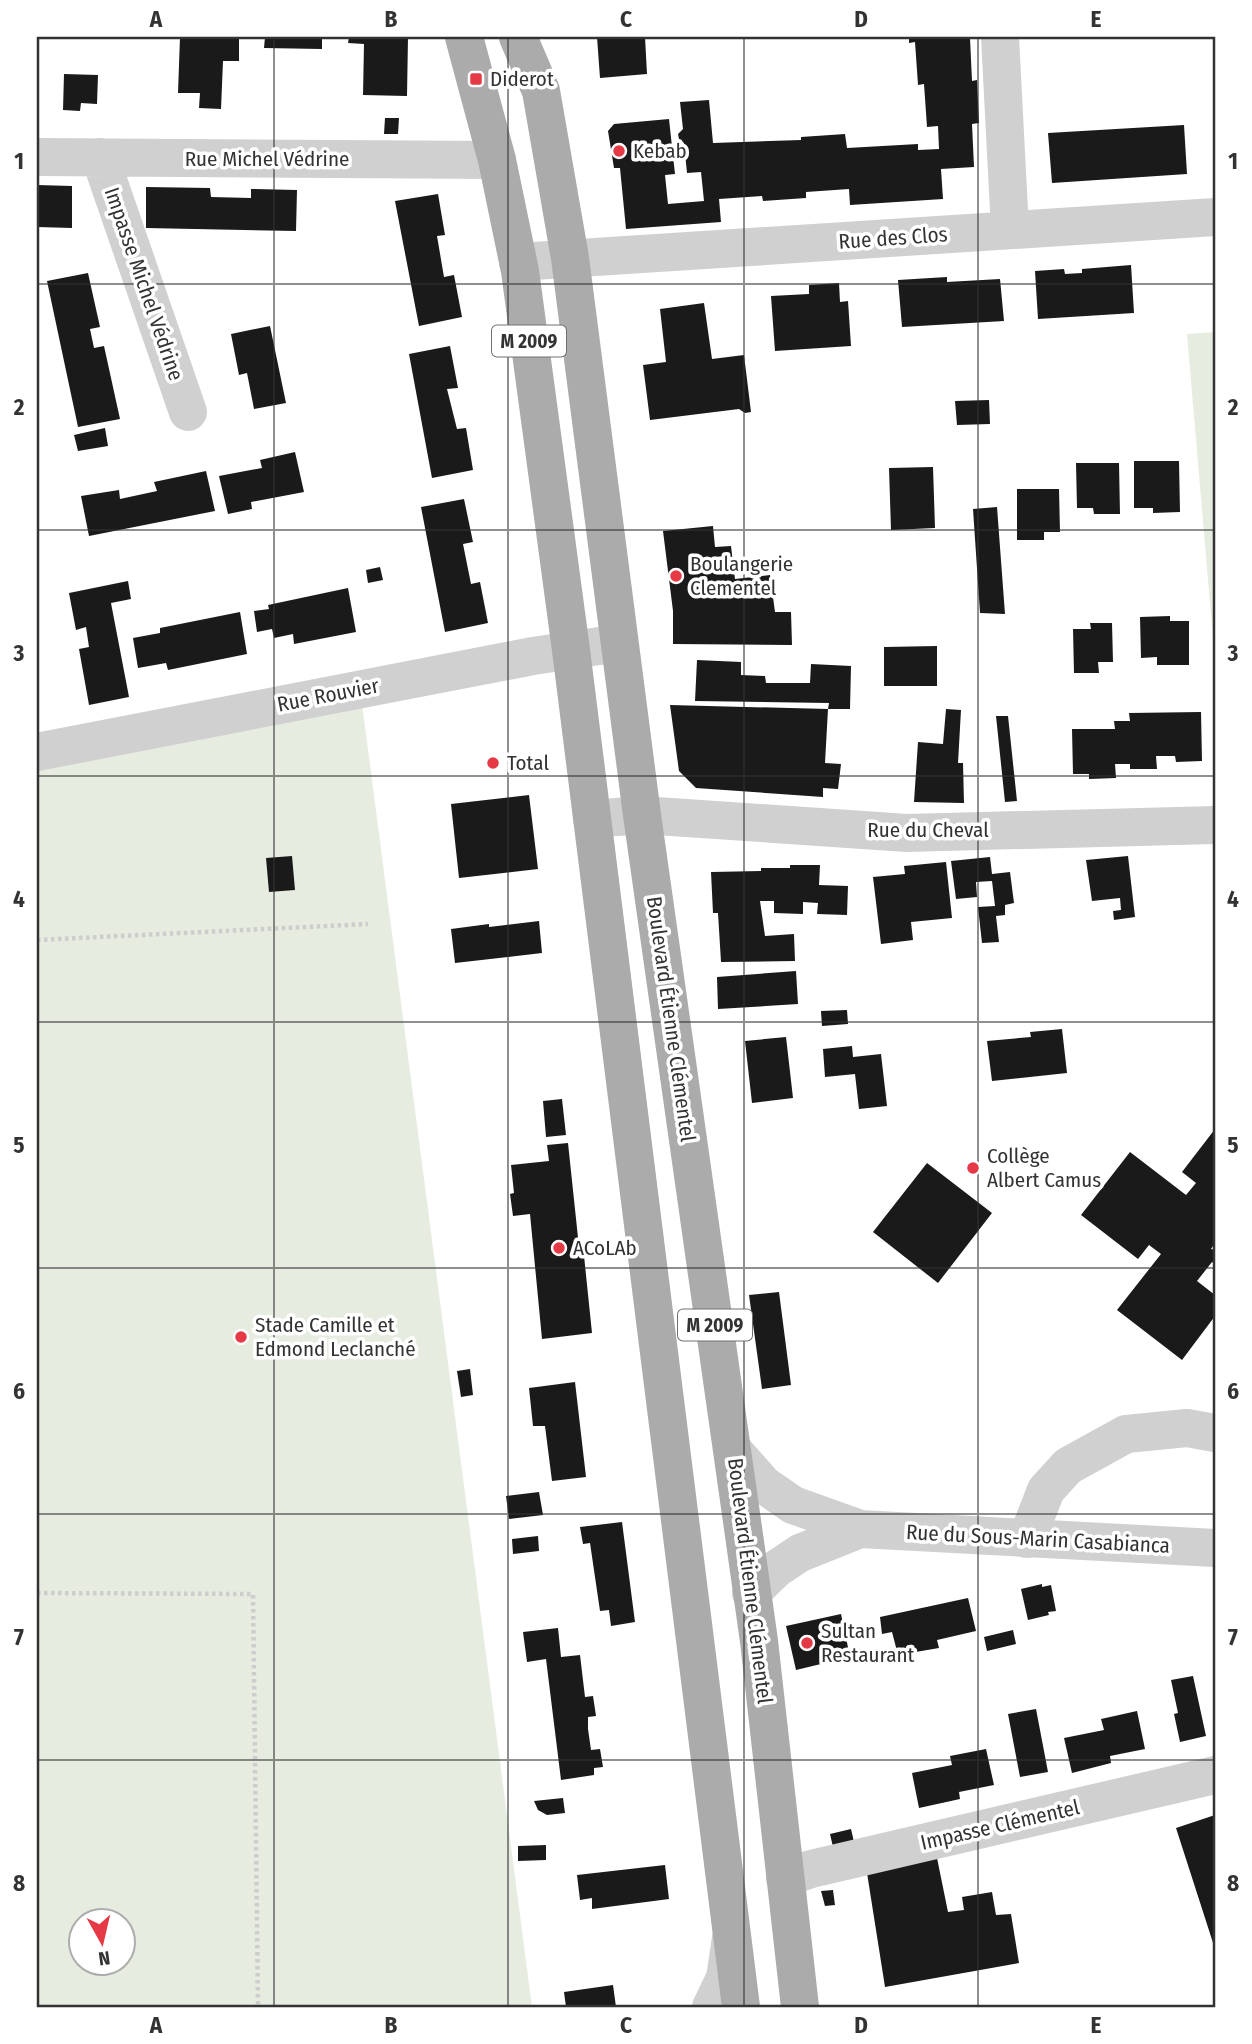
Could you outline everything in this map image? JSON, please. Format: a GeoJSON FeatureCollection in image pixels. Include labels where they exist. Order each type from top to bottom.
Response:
{"type":"FeatureCollection","features":[{"type":"Feature","properties":{"kind":"main road","name":"M 2009"},"geometry":{"type":"LineString","coordinates":[[464,37],[497,160],[518,262],[571,650],[741,2007]]}},
{"type":"Feature","properties":{"kind":"main road","name":"Boulevard Étienne Clémentel"},"geometry":{"type":"LineString","coordinates":[[518,37],[541,91],[570,258],[642,815],[759,1642],[800,2007]]}},
{"type":"Feature","properties":{"kind":"street"},"geometry":{"type":"LineString","coordinates":[[1000,37],[1010,230]]}},
{"type":"Feature","properties":{"kind":"street","name":"Rue Michel Védrine"},"geometry":{"type":"LineString","coordinates":[[37,157],[497,160]]}},
{"type":"Feature","properties":{"kind":"street","name":"Impasse Michel Védrine"},"geometry":{"type":"LineString","coordinates":[[100,157],[188,412]]}},
{"type":"Feature","properties":{"kind":"street","name":"Rue des Clos"},"geometry":{"type":"LineString","coordinates":[[518,262],[1215,217]]}},
{"type":"Feature","properties":{"kind":"street","name":"Rue Rouvier"},"geometry":{"type":"LineString","coordinates":[[37,752],[360,688],[620,643]]}},
{"type":"Feature","properties":{"kind":"street","name":"Rue du Cheval"},"geometry":{"type":"LineString","coordinates":[[592,819],[642,815],[907,833],[1215,825]]}},
{"type":"Feature","properties":{"kind":"street"},"geometry":{"type":"LineString","coordinates":[[1027,1539],[1046,1490],[1068,1466],[1126,1434],[1188,1428],[1215,1433]]}},
{"type":"Feature","properties":{"kind":"street","name":"Rue du Sous-Marin Casabianca"},"geometry":{"type":"LineString","coordinates":[[733,1450],[764,1485],[793,1505],[860,1529],[1215,1548]]}},
{"type":"Feature","properties":{"kind":"street","name":"Rue du Sous-Marin Casabianca"},"geometry":{"type":"LineString","coordinates":[[751,1593],[776,1569],[800,1553],[860,1529]]}},
{"type":"Feature","properties":{"kind":"street","name":"Impasse Clémentel"},"geometry":{"type":"LineString","coordinates":[[785,1878],[811,1869],[1215,1775]]}},
{"type":"Feature","properties":{"kind":"street"},"geometry":{"type":"LineString","coordinates":[[711,2007],[725,1979],[732,1936]]}},
{"type":"Feature","properties":{"kind":"path"},"geometry":{"type":"LineString","coordinates":[[37,940],[368,924]]}},
{"type":"Feature","properties":{"kind":"path"},"geometry":{"type":"LineString","coordinates":[[37,1593],[253,1594],[258,2007]]}},
{"type":"Feature","properties":{"kind":"shaded area"},"geometry":{"type":"Polygon","coordinates":[[[1215,332],[1215,662],[1187,334],[1215,332]]]}},
{"type":"Feature","properties":{"kind":"shaded area","name":"Stade Camille et Edmond Leclanché"},"geometry":{"type":"Polygon","coordinates":[[[360,688],[532,2007],[37,2007],[37,752],[360,688]]]}},
{"type":"Feature","properties":{"kind":"building"},"geometry":{"type":"Polygon","coordinates":[[[180,37],[239,39],[239,61],[223,61],[221,109],[199,108],[200,93],[178,93],[180,37]]]}},
{"type":"Feature","properties":{"kind":"building"},"geometry":{"type":"Polygon","coordinates":[[[265,37],[322,37],[322,49],[264,48],[265,37]]]}},
{"type":"Feature","properties":{"kind":"building"},"geometry":{"type":"Polygon","coordinates":[[[349,37],[408,37],[407,96],[363,95],[364,44],[348,43],[349,37]]]}},
{"type":"Feature","properties":{"kind":"building"},"geometry":{"type":"Polygon","coordinates":[[[597,37],[645,37],[647,74],[600,78],[597,37]]]}},
{"type":"Feature","properties":{"kind":"building"},"geometry":{"type":"Polygon","coordinates":[[[909,37],[970,38],[972,81],[977,80],[979,123],[972,124],[974,167],[941,169],[943,199],[850,205],[849,189],[806,192],[806,198],[763,201],[762,196],[719,199],[721,222],[626,229],[620,168],[614,168],[608,131],[614,124],[669,119],[675,174],[665,175],[668,204],[704,201],[701,172],[687,173],[684,143],[678,134],[683,129],[680,102],[709,100],[713,143],[801,140],[801,137],[845,134],[847,148],[918,144],[918,150],[939,149],[938,126],[927,127],[924,84],[918,85],[915,42],[909,43],[909,37]]]}},
{"type":"Feature","properties":{"kind":"building"},"geometry":{"type":"Polygon","coordinates":[[[64,74],[98,75],[97,104],[81,103],[80,111],[63,110],[64,74]]]}},
{"type":"Feature","properties":{"kind":"building"},"geometry":{"type":"Polygon","coordinates":[[[385,118],[399,118],[398,134],[384,134],[385,118]]]}},
{"type":"Feature","properties":{"kind":"building"},"geometry":{"type":"Polygon","coordinates":[[[1184,125],[1187,174],[1052,183],[1048,133],[1184,125]]]}},
{"type":"Feature","properties":{"kind":"building"},"geometry":{"type":"Polygon","coordinates":[[[37,185],[72,186],[72,228],[37,227],[37,185]]]}},
{"type":"Feature","properties":{"kind":"building"},"geometry":{"type":"Polygon","coordinates":[[[146,187],[210,188],[211,197],[251,198],[251,189],[297,190],[296,231],[146,228],[146,187]]]}},
{"type":"Feature","properties":{"kind":"building"},"geometry":{"type":"Polygon","coordinates":[[[438,194],[445,235],[437,236],[444,277],[454,275],[462,317],[419,326],[395,201],[438,194]]]}},
{"type":"Feature","properties":{"kind":"building"},"geometry":{"type":"Polygon","coordinates":[[[1131,265],[1134,313],[1038,319],[1035,271],[1064,269],[1065,274],[1082,273],[1082,269],[1131,265]]]}},
{"type":"Feature","properties":{"kind":"building"},"geometry":{"type":"Polygon","coordinates":[[[88,273],[100,327],[90,329],[94,348],[104,346],[120,419],[78,427],[47,281],[88,273]]]}},
{"type":"Feature","properties":{"kind":"building"},"geometry":{"type":"Polygon","coordinates":[[[947,277],[947,282],[1000,279],[1004,321],[902,327],[898,280],[947,277]]]}},
{"type":"Feature","properties":{"kind":"building"},"geometry":{"type":"Polygon","coordinates":[[[839,283],[840,302],[848,301],[851,346],[775,351],[771,296],[809,294],[809,285],[839,283]]]}},
{"type":"Feature","properties":{"kind":"building"},"geometry":{"type":"Polygon","coordinates":[[[704,303],[712,359],[744,355],[751,412],[745,413],[739,409],[650,420],[643,365],[666,362],[660,309],[704,303]]]}},
{"type":"Feature","properties":{"kind":"building"},"geometry":{"type":"Polygon","coordinates":[[[270,326],[286,403],[254,409],[247,373],[239,375],[231,334],[270,326]]]}},
{"type":"Feature","properties":{"kind":"building"},"geometry":{"type":"Polygon","coordinates":[[[450,346],[458,388],[447,389],[457,429],[466,428],[473,470],[432,478],[409,354],[450,346]]]}},
{"type":"Feature","properties":{"kind":"building"},"geometry":{"type":"Polygon","coordinates":[[[989,400],[990,424],[957,425],[955,401],[989,400]]]}},
{"type":"Feature","properties":{"kind":"building"},"geometry":{"type":"Polygon","coordinates":[[[105,428],[108,446],[78,451],[74,435],[105,428]]]}},
{"type":"Feature","properties":{"kind":"building"},"geometry":{"type":"Polygon","coordinates":[[[295,452],[304,492],[251,502],[252,509],[228,514],[219,476],[262,468],[260,460],[295,452]]]}},
{"type":"Feature","properties":{"kind":"building"},"geometry":{"type":"Polygon","coordinates":[[[1134,461],[1179,461],[1180,512],[1153,513],[1153,508],[1134,508],[1134,461]]]}},
{"type":"Feature","properties":{"kind":"building"},"geometry":{"type":"Polygon","coordinates":[[[1076,463],[1119,463],[1120,514],[1094,514],[1093,508],[1077,508],[1076,463]]]}},
{"type":"Feature","properties":{"kind":"building"},"geometry":{"type":"Polygon","coordinates":[[[933,467],[935,528],[891,530],[889,468],[933,467]]]}},
{"type":"Feature","properties":{"kind":"building"},"geometry":{"type":"Polygon","coordinates":[[[206,471],[215,511],[89,536],[81,496],[119,490],[120,499],[157,491],[154,482],[206,471]]]}},
{"type":"Feature","properties":{"kind":"building"},"geometry":{"type":"Polygon","coordinates":[[[1017,489],[1059,489],[1060,532],[1044,532],[1044,540],[1017,540],[1017,489]]]}},
{"type":"Feature","properties":{"kind":"building"},"geometry":{"type":"Polygon","coordinates":[[[464,499],[473,542],[463,544],[471,584],[480,582],[488,623],[445,632],[421,507],[464,499]]]}},
{"type":"Feature","properties":{"kind":"building"},"geometry":{"type":"Polygon","coordinates":[[[997,507],[1005,614],[980,613],[973,509],[997,507]]]}},
{"type":"Feature","properties":{"kind":"building"},"geometry":{"type":"Polygon","coordinates":[[[713,526],[715,547],[731,546],[735,579],[770,575],[775,612],[791,612],[792,645],[673,644],[673,611],[663,531],[713,526]]]}},
{"type":"Feature","properties":{"kind":"building"},"geometry":{"type":"Polygon","coordinates":[[[380,567],[383,580],[368,583],[366,570],[380,567]]]}},
{"type":"Feature","properties":{"kind":"building"},"geometry":{"type":"Polygon","coordinates":[[[128,581],[131,599],[111,603],[129,697],[89,705],[79,649],[89,647],[86,627],[76,630],[69,593],[128,581]]]}},
{"type":"Feature","properties":{"kind":"building"},"geometry":{"type":"Polygon","coordinates":[[[348,588],[356,632],[294,644],[293,634],[274,638],[272,629],[257,632],[254,611],[269,609],[268,605],[348,588]]]}},
{"type":"Feature","properties":{"kind":"building"},"geometry":{"type":"Polygon","coordinates":[[[240,612],[247,654],[168,670],[166,663],[138,668],[133,638],[160,633],[160,628],[240,612]]]}},
{"type":"Feature","properties":{"kind":"building"},"geometry":{"type":"Polygon","coordinates":[[[1170,616],[1170,621],[1189,621],[1189,665],[1157,665],[1157,657],[1141,658],[1140,617],[1170,616]]]}},
{"type":"Feature","properties":{"kind":"building"},"geometry":{"type":"Polygon","coordinates":[[[1090,623],[1112,623],[1113,662],[1098,662],[1099,673],[1074,673],[1073,629],[1091,629],[1090,623]]]}},
{"type":"Feature","properties":{"kind":"building"},"geometry":{"type":"Polygon","coordinates":[[[937,646],[937,686],[884,686],[884,647],[937,646]]]}},
{"type":"Feature","properties":{"kind":"building"},"geometry":{"type":"Polygon","coordinates":[[[697,660],[741,662],[741,675],[765,676],[766,683],[810,683],[811,664],[851,666],[850,709],[828,709],[829,703],[695,701],[697,660]]]}},
{"type":"Feature","properties":{"kind":"building"},"geometry":{"type":"Polygon","coordinates":[[[670,705],[828,709],[825,763],[841,764],[838,789],[823,788],[823,797],[696,788],[679,771],[670,705]]]}},
{"type":"Feature","properties":{"kind":"building"},"geometry":{"type":"Polygon","coordinates":[[[946,709],[961,710],[958,763],[963,763],[964,803],[914,802],[918,742],[943,744],[946,709]]]}},
{"type":"Feature","properties":{"kind":"building"},"geometry":{"type":"Polygon","coordinates":[[[1201,712],[1202,761],[1176,762],[1175,756],[1156,756],[1157,769],[1130,769],[1130,764],[1115,764],[1116,778],[1089,779],[1089,774],[1073,774],[1072,729],[1115,729],[1114,721],[1130,721],[1129,713],[1201,712]]]}},
{"type":"Feature","properties":{"kind":"building"},"geometry":{"type":"Polygon","coordinates":[[[996,716],[1008,716],[1017,801],[1005,802],[996,716]]]}},
{"type":"Feature","properties":{"kind":"building"},"geometry":{"type":"Polygon","coordinates":[[[529,795],[538,869],[459,878],[451,804],[529,795]]]}},
{"type":"Feature","properties":{"kind":"building"},"geometry":{"type":"Polygon","coordinates":[[[292,856],[295,890],[269,892],[266,858],[292,856]]]}},
{"type":"Feature","properties":{"kind":"building"},"geometry":{"type":"Polygon","coordinates":[[[1128,856],[1135,917],[1114,920],[1113,911],[1121,910],[1120,898],[1092,901],[1086,860],[1128,856]]]}},
{"type":"Feature","properties":{"kind":"building"},"geometry":{"type":"Polygon","coordinates":[[[990,857],[992,874],[1010,872],[1014,903],[1005,905],[1005,915],[996,916],[999,942],[982,943],[978,907],[995,906],[992,881],[976,882],[977,897],[956,899],[951,861],[990,857]]]}},
{"type":"Feature","properties":{"kind":"building"},"geometry":{"type":"Polygon","coordinates":[[[946,862],[952,918],[911,922],[913,940],[881,944],[873,877],[905,874],[904,866],[946,862]]]}},
{"type":"Feature","properties":{"kind":"building"},"geometry":{"type":"Polygon","coordinates":[[[790,865],[820,865],[819,885],[848,886],[847,915],[817,914],[818,903],[803,902],[803,914],[774,913],[774,901],[760,901],[765,936],[794,934],[795,961],[721,962],[718,913],[713,913],[711,872],[761,871],[761,868],[790,868],[790,865]]]}},
{"type":"Feature","properties":{"kind":"building"},"geometry":{"type":"Polygon","coordinates":[[[539,921],[542,953],[455,963],[451,929],[539,921]]]}},
{"type":"Feature","properties":{"kind":"building"},"geometry":{"type":"Polygon","coordinates":[[[796,971],[798,1004],[718,1009],[717,977],[796,971]]]}},
{"type":"Feature","properties":{"kind":"building"},"geometry":{"type":"Polygon","coordinates":[[[847,1010],[848,1024],[822,1026],[821,1011],[847,1010]]]}},
{"type":"Feature","properties":{"kind":"building"},"geometry":{"type":"Polygon","coordinates":[[[1062,1029],[1067,1073],[992,1081],[987,1041],[1031,1037],[1030,1032],[1062,1029]]]}},
{"type":"Feature","properties":{"kind":"building"},"geometry":{"type":"Polygon","coordinates":[[[786,1037],[793,1098],[752,1103],[745,1041],[786,1037]]]}},
{"type":"Feature","properties":{"kind":"building"},"geometry":{"type":"Polygon","coordinates":[[[852,1046],[853,1057],[881,1054],[887,1106],[859,1109],[855,1074],[825,1077],[823,1049],[852,1046]]]}},
{"type":"Feature","properties":{"kind":"building"},"geometry":{"type":"Polygon","coordinates":[[[562,1099],[566,1135],[546,1137],[543,1101],[562,1099]]]}},
{"type":"Feature","properties":{"kind":"building"},"geometry":{"type":"Polygon","coordinates":[[[1215,1129],[1215,1243],[1211,1249],[1215,1250],[1215,1264],[1212,1262],[1197,1281],[1215,1295],[1215,1316],[1182,1360],[1117,1310],[1161,1254],[1149,1245],[1138,1259],[1081,1215],[1130,1152],[1186,1195],[1196,1183],[1182,1172],[1215,1129]]]}},
{"type":"Feature","properties":{"kind":"building"},"geometry":{"type":"Polygon","coordinates":[[[568,1143],[579,1247],[583,1246],[592,1333],[542,1339],[530,1214],[513,1216],[510,1194],[514,1193],[511,1165],[549,1161],[547,1145],[568,1143]]]}},
{"type":"Feature","properties":{"kind":"building"},"geometry":{"type":"Polygon","coordinates":[[[927,1163],[992,1213],[938,1283],[873,1232],[927,1163]]]}},
{"type":"Feature","properties":{"kind":"building"},"geometry":{"type":"Polygon","coordinates":[[[779,1292],[791,1385],[762,1389],[749,1295],[779,1292]]]}},
{"type":"Feature","properties":{"kind":"building"},"geometry":{"type":"Polygon","coordinates":[[[470,1369],[473,1395],[461,1397],[457,1371],[470,1369]]]}},
{"type":"Feature","properties":{"kind":"building"},"geometry":{"type":"Polygon","coordinates":[[[575,1382],[586,1477],[552,1481],[545,1426],[533,1426],[529,1388],[575,1382]]]}},
{"type":"Feature","properties":{"kind":"building"},"geometry":{"type":"Polygon","coordinates":[[[539,1492],[543,1515],[509,1519],[506,1496],[539,1492]]]}},
{"type":"Feature","properties":{"kind":"building"},"geometry":{"type":"Polygon","coordinates":[[[622,1522],[635,1622],[611,1626],[609,1610],[600,1611],[590,1543],[583,1544],[580,1527],[622,1522]]]}},
{"type":"Feature","properties":{"kind":"building"},"geometry":{"type":"Polygon","coordinates":[[[538,1536],[539,1551],[513,1554],[512,1539],[538,1536]]]}},
{"type":"Feature","properties":{"kind":"building"},"geometry":{"type":"Polygon","coordinates":[[[1042,1584],[1042,1587],[1051,1585],[1056,1611],[1028,1620],[1021,1589],[1042,1584]]]}},
{"type":"Feature","properties":{"kind":"building"},"geometry":{"type":"Polygon","coordinates":[[[968,1598],[976,1631],[937,1640],[939,1648],[898,1655],[892,1632],[882,1634],[880,1617],[968,1598]]]}},
{"type":"Feature","properties":{"kind":"building"},"geometry":{"type":"Polygon","coordinates":[[[841,1614],[850,1657],[796,1670],[786,1626],[841,1614]]]}},
{"type":"Feature","properties":{"kind":"building"},"geometry":{"type":"Polygon","coordinates":[[[558,1628],[561,1657],[580,1655],[585,1697],[593,1696],[596,1716],[588,1717],[591,1750],[600,1749],[603,1767],[594,1768],[594,1775],[561,1780],[546,1659],[527,1662],[523,1632],[558,1628]]]}},
{"type":"Feature","properties":{"kind":"building"},"geometry":{"type":"Polygon","coordinates":[[[1013,1630],[1016,1644],[987,1651],[984,1637],[1013,1630]]]}},
{"type":"Feature","properties":{"kind":"building"},"geometry":{"type":"Polygon","coordinates":[[[1193,1676],[1206,1736],[1180,1742],[1174,1714],[1178,1713],[1171,1680],[1193,1676]]]}},
{"type":"Feature","properties":{"kind":"building"},"geometry":{"type":"Polygon","coordinates":[[[1036,1709],[1048,1772],[1020,1777],[1008,1714],[1036,1709]]]}},
{"type":"Feature","properties":{"kind":"building"},"geometry":{"type":"Polygon","coordinates":[[[1137,1711],[1145,1749],[1110,1756],[1111,1763],[1072,1773],[1064,1738],[1104,1730],[1101,1719],[1137,1711]]]}},
{"type":"Feature","properties":{"kind":"building"},"geometry":{"type":"Polygon","coordinates":[[[986,1749],[994,1785],[959,1792],[960,1799],[919,1808],[912,1773],[952,1765],[950,1756],[986,1749]]]}},
{"type":"Feature","properties":{"kind":"building"},"geometry":{"type":"Polygon","coordinates":[[[563,1798],[565,1813],[547,1815],[538,1810],[534,1801],[563,1798]]]}},
{"type":"Feature","properties":{"kind":"building"},"geometry":{"type":"Polygon","coordinates":[[[1215,1815],[1215,1949],[1176,1828],[1215,1815]]]}},
{"type":"Feature","properties":{"kind":"building"},"geometry":{"type":"Polygon","coordinates":[[[851,1829],[854,1842],[833,1847],[830,1834],[851,1829]]]}},
{"type":"Feature","properties":{"kind":"building"},"geometry":{"type":"Polygon","coordinates":[[[546,1845],[546,1860],[518,1861],[518,1846],[546,1845]]]}},
{"type":"Feature","properties":{"kind":"building"},"geometry":{"type":"Polygon","coordinates":[[[937,1858],[948,1912],[964,1910],[962,1897],[992,1892],[996,1915],[1011,1914],[1019,1963],[885,1987],[867,1873],[937,1858]]]}},
{"type":"Feature","properties":{"kind":"building"},"geometry":{"type":"Polygon","coordinates":[[[665,1865],[669,1899],[592,1909],[592,1898],[580,1900],[577,1875],[665,1865]]]}},
{"type":"Feature","properties":{"kind":"building"},"geometry":{"type":"Polygon","coordinates":[[[833,1890],[835,1905],[825,1906],[821,1891],[833,1890]]]}},
{"type":"Feature","properties":{"kind":"building"},"geometry":{"type":"Polygon","coordinates":[[[613,1985],[616,2007],[566,2007],[564,1992],[613,1985]]]}},
{"type":"Feature","properties":{"kind":"place","name":"Diderot"},"geometry":{"type":"Point","coordinates":[476,79]}},
{"type":"Feature","properties":{"kind":"place","name":"Kebab"},"geometry":{"type":"Point","coordinates":[619,151]}},
{"type":"Feature","properties":{"kind":"place","name":"Boulangerie Clementel"},"geometry":{"type":"Point","coordinates":[676,576]}},
{"type":"Feature","properties":{"kind":"place","name":"Total"},"geometry":{"type":"Point","coordinates":[493,763]}},
{"type":"Feature","properties":{"kind":"place","name":"Collège Albert Camus"},"geometry":{"type":"Point","coordinates":[973,1168]}},
{"type":"Feature","properties":{"kind":"place","name":"ACoLAb"},"geometry":{"type":"Point","coordinates":[559,1248]}},
{"type":"Feature","properties":{"kind":"place","name":"Stade Camille et Edmond Leclanché"},"geometry":{"type":"Point","coordinates":[241,1337]}},
{"type":"Feature","properties":{"kind":"place","name":"Sultan Restaurant"},"geometry":{"type":"Point","coordinates":[807,1643]}}]}
